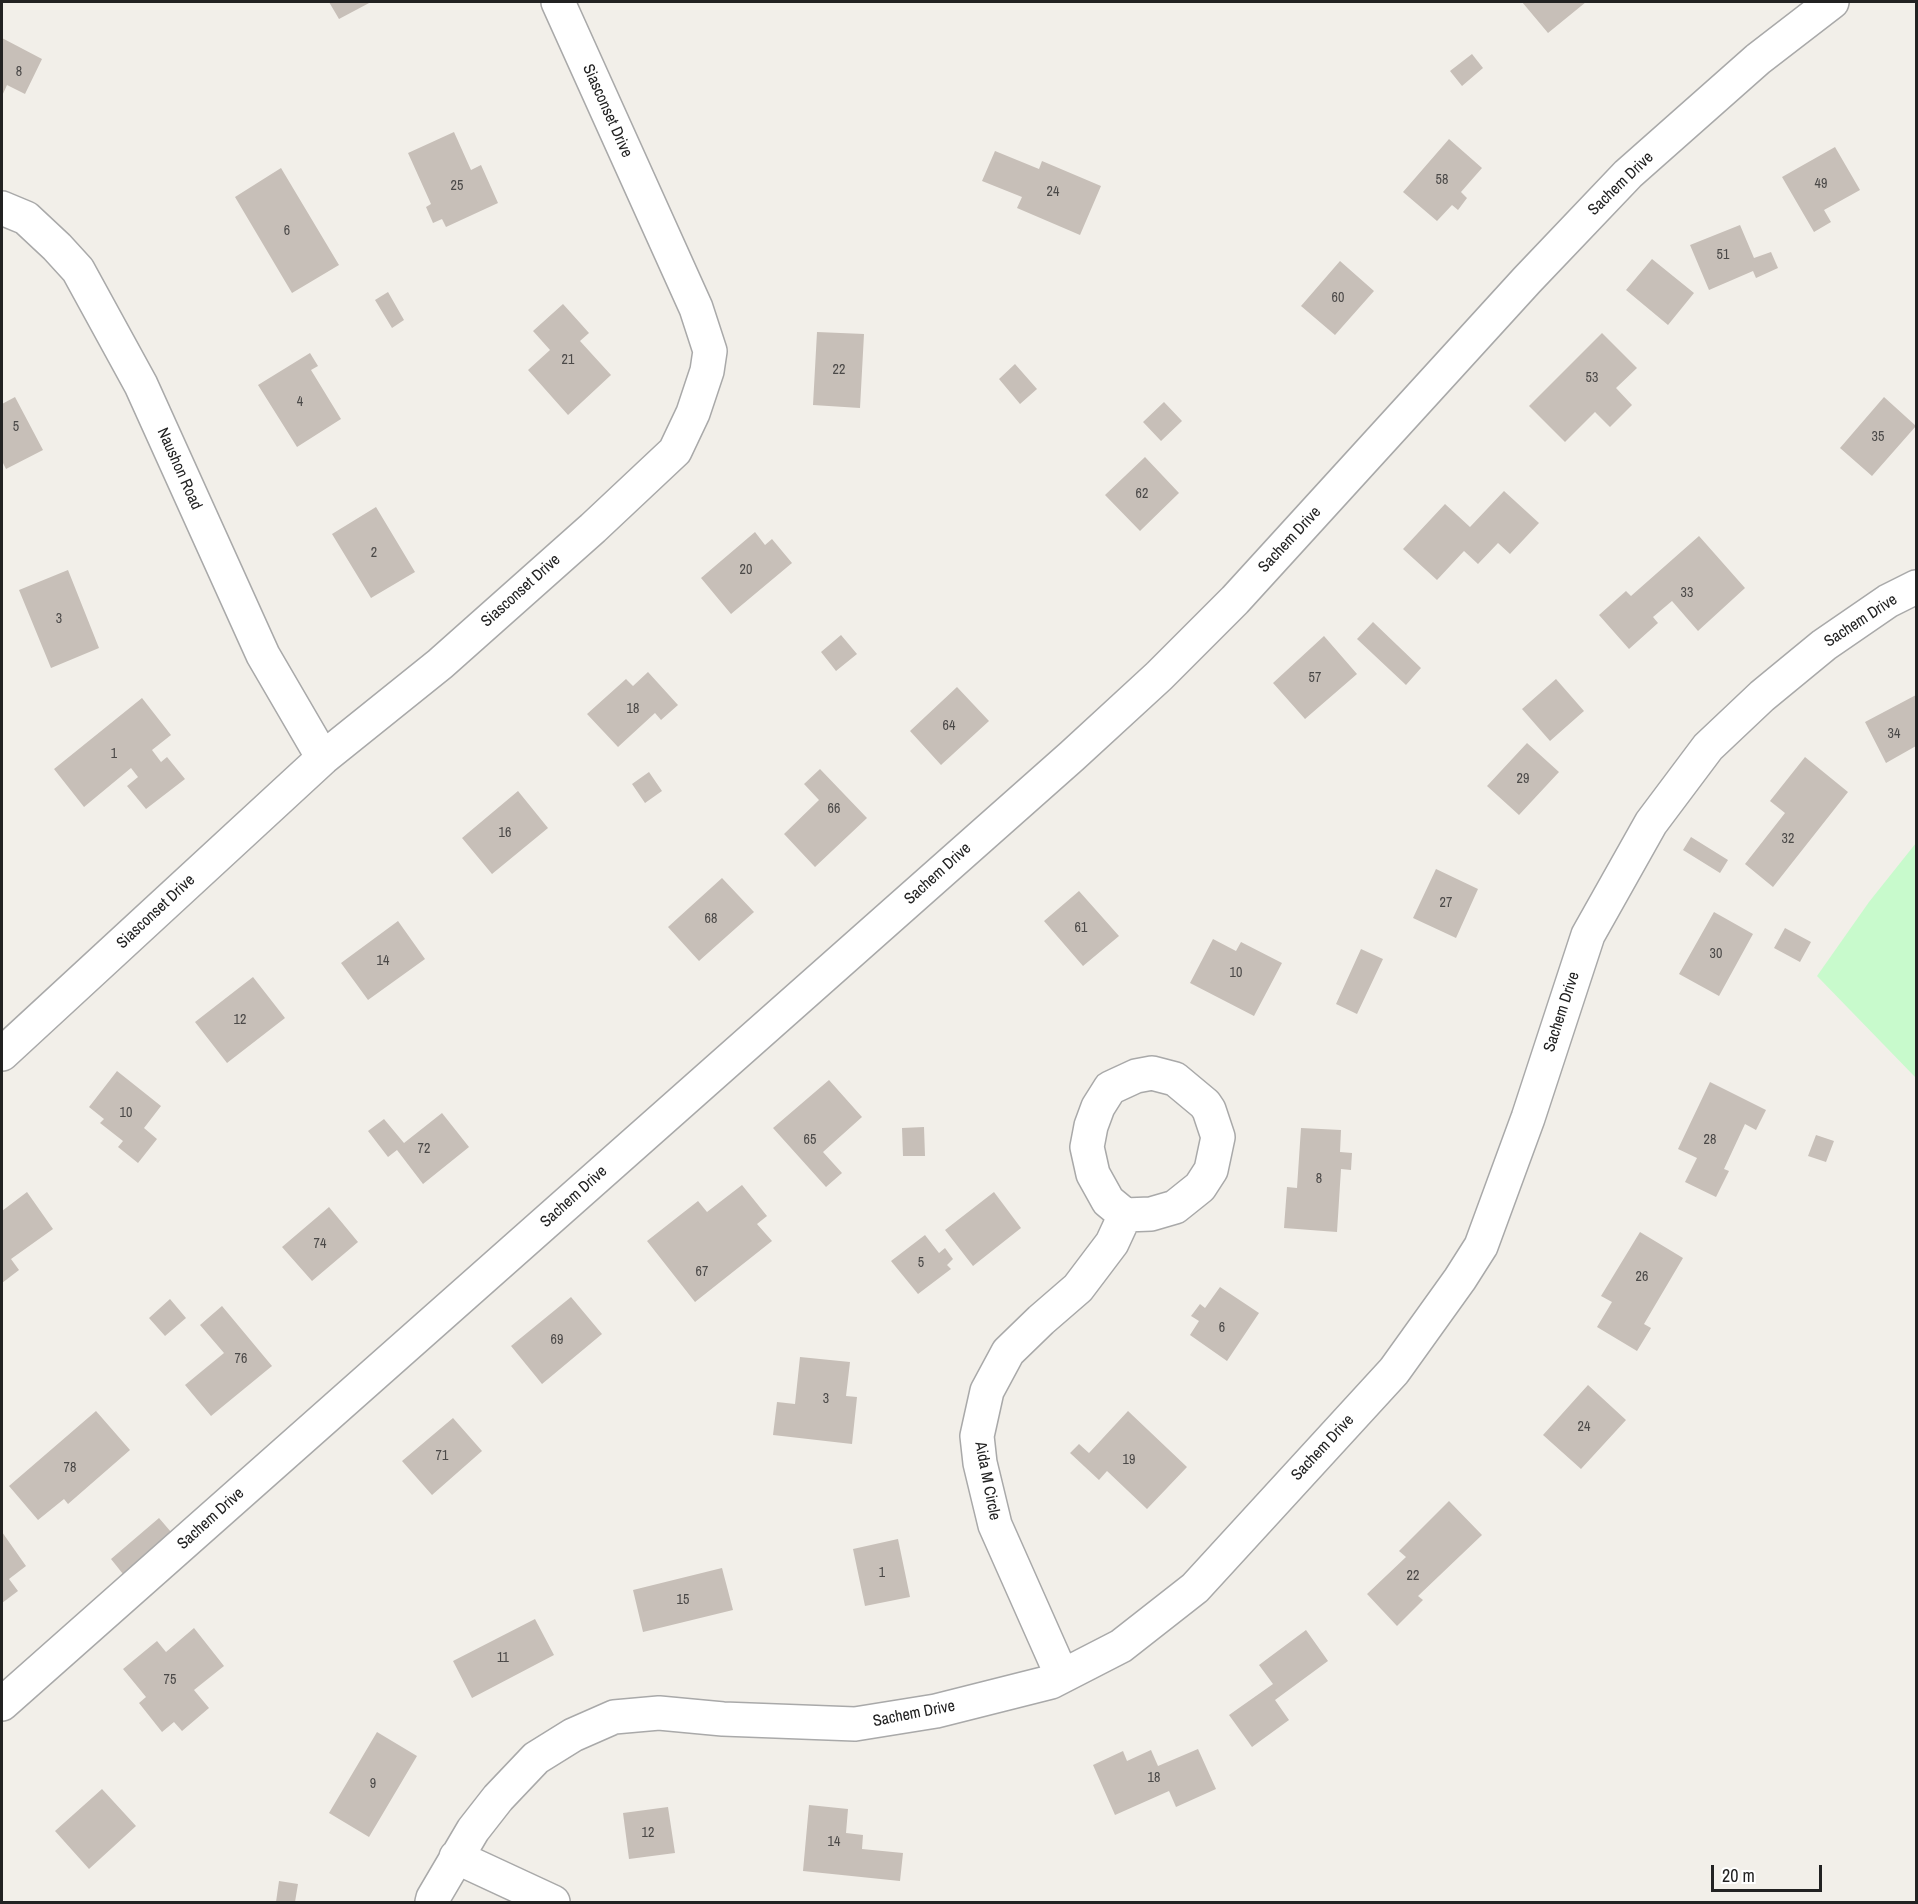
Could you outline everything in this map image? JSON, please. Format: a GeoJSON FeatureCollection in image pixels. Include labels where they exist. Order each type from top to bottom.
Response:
{"type":"FeatureCollection","features":[{"type":"Feature","properties":{"kind":"street","name":"Siasconset Drive"},"geometry":{"type":"LineString","coordinates":[[2,1054],[323,758],[440,664],[675,451],[693,413],[707,371],[710,351],[703,326],[558,2]]}},
{"type":"Feature","properties":{"kind":"street","name":"Sachem Drive"},"geometry":{"type":"LineString","coordinates":[[2,1704],[1072,756],[1235,600],[1527,280],[1629,174],[1758,59],[1832,2]]}},
{"type":"Feature","properties":{"kind":"street","name":"Naushon Road"},"geometry":{"type":"LineString","coordinates":[[2,208],[26,218],[78,270],[141,385],[263,655],[323,758]]}},
{"type":"Feature","properties":{"kind":"street","name":"Sachem Drive"},"geometry":{"type":"LineString","coordinates":[[432,1902],[473,1830],[498,1798],[536,1758],[573,1735],[614,1717],[659,1713],[723,1719],[855,1725],[936,1711],[1051,1682],[1121,1646],[1194,1588],[1394,1371],[1481,1246],[1528,1118],[1588,936],[1651,824],[1708,747],[1762,696],[1824,645],[1888,601],[1917,587]]}},
{"type":"Feature","properties":{"kind":"street"},"geometry":{"type":"LineString","coordinates":[[1152,1072],[1175,1079],[1205,1104],[1218,1137],[1211,1170],[1200,1187],[1175,1207],[1151,1214],[1125,1215],[1108,1201],[1093,1174],[1087,1147],[1098,1107],[1110,1088],[1136,1076],[1152,1072]]}},
{"type":"Feature","properties":{"kind":"street","name":"Aida M Circle"},"geometry":{"type":"LineString","coordinates":[[1062,1676],[995,1525],[980,1463],[977,1436],[987,1391],[1008,1352],[1078,1288],[1112,1243],[1125,1215]]}},
{"type":"Feature","properties":{"kind":"street"},"geometry":{"type":"LineString","coordinates":[[456,1857],[553,1902]]}},
{"type":"Feature","properties":{"kind":"green space"},"geometry":{"type":"Polygon","coordinates":[[[1916,843],[1916,1078],[1817,976],[1869,902],[1916,843]]]}},
{"type":"Feature","properties":{"kind":"building"},"geometry":{"type":"Polygon","coordinates":[[[329,2],[371,2],[339,19],[329,2]]]}},
{"type":"Feature","properties":{"kind":"building"},"geometry":{"type":"Polygon","coordinates":[[[1522,2],[1586,2],[1548,33],[1522,2]]]}},
{"type":"Feature","properties":{"kind":"building"},"geometry":{"type":"Polygon","coordinates":[[[2,38],[42,59],[25,94],[7,85],[2,96],[2,38]]]}},
{"type":"Feature","properties":{"kind":"building"},"geometry":{"type":"Polygon","coordinates":[[[1472,54],[1483,68],[1462,86],[1450,71],[1472,54]]]}},
{"type":"Feature","properties":{"kind":"building"},"geometry":{"type":"Polygon","coordinates":[[[454,132],[471,170],[481,165],[498,203],[446,227],[442,219],[433,223],[426,207],[431,204],[408,153],[454,132]]]}},
{"type":"Feature","properties":{"kind":"building"},"geometry":{"type":"Polygon","coordinates":[[[1449,139],[1482,168],[1461,192],[1467,198],[1458,210],[1452,205],[1437,221],[1403,192],[1449,139]]]}},
{"type":"Feature","properties":{"kind":"building"},"geometry":{"type":"Polygon","coordinates":[[[1835,147],[1860,190],[1824,210],[1831,222],[1814,232],[1782,177],[1835,147]]]}},
{"type":"Feature","properties":{"kind":"building"},"geometry":{"type":"Polygon","coordinates":[[[995,151],[1039,169],[1042,161],[1101,186],[1080,235],[1017,208],[1022,197],[982,181],[995,151]]]}},
{"type":"Feature","properties":{"kind":"building"},"geometry":{"type":"Polygon","coordinates":[[[281,168],[339,265],[292,293],[235,197],[281,168]]]}},
{"type":"Feature","properties":{"kind":"building"},"geometry":{"type":"Polygon","coordinates":[[[1740,225],[1754,258],[1771,252],[1778,268],[1756,278],[1753,271],[1709,290],[1690,245],[1740,225]]]}},
{"type":"Feature","properties":{"kind":"building"},"geometry":{"type":"Polygon","coordinates":[[[1652,259],[1694,293],[1668,325],[1626,290],[1652,259]]]}},
{"type":"Feature","properties":{"kind":"building"},"geometry":{"type":"Polygon","coordinates":[[[1340,261],[1374,291],[1335,335],[1301,306],[1340,261]]]}},
{"type":"Feature","properties":{"kind":"building"},"geometry":{"type":"Polygon","coordinates":[[[388,292],[404,320],[392,328],[375,300],[388,292]]]}},
{"type":"Feature","properties":{"kind":"building"},"geometry":{"type":"Polygon","coordinates":[[[563,304],[589,333],[580,341],[611,375],[568,415],[528,370],[550,350],[533,331],[563,304]]]}},
{"type":"Feature","properties":{"kind":"building"},"geometry":{"type":"Polygon","coordinates":[[[817,332],[864,334],[860,408],[813,405],[817,332]]]}},
{"type":"Feature","properties":{"kind":"building"},"geometry":{"type":"Polygon","coordinates":[[[1602,333],[1637,368],[1616,388],[1632,405],[1610,427],[1595,412],[1565,442],[1529,406],[1602,333]]]}},
{"type":"Feature","properties":{"kind":"building"},"geometry":{"type":"Polygon","coordinates":[[[310,353],[318,366],[311,370],[341,419],[297,447],[258,385],[310,353]]]}},
{"type":"Feature","properties":{"kind":"building"},"geometry":{"type":"Polygon","coordinates":[[[1015,364],[1037,389],[1020,404],[999,379],[1015,364]]]}},
{"type":"Feature","properties":{"kind":"building"},"geometry":{"type":"Polygon","coordinates":[[[15,397],[43,450],[6,469],[2,461],[2,404],[15,397]]]}},
{"type":"Feature","properties":{"kind":"building"},"geometry":{"type":"Polygon","coordinates":[[[1884,397],[1916,426],[1872,476],[1840,448],[1884,397]]]}},
{"type":"Feature","properties":{"kind":"building"},"geometry":{"type":"Polygon","coordinates":[[[1164,402],[1182,421],[1161,441],[1143,422],[1164,402]]]}},
{"type":"Feature","properties":{"kind":"building"},"geometry":{"type":"Polygon","coordinates":[[[1145,457],[1179,493],[1140,531],[1105,495],[1145,457]]]}},
{"type":"Feature","properties":{"kind":"building"},"geometry":{"type":"Polygon","coordinates":[[[1504,491],[1539,523],[1510,554],[1498,543],[1478,564],[1464,551],[1437,580],[1403,549],[1445,504],[1470,527],[1504,491]]]}},
{"type":"Feature","properties":{"kind":"building"},"geometry":{"type":"Polygon","coordinates":[[[376,507],[415,572],[371,598],[332,534],[376,507]]]}},
{"type":"Feature","properties":{"kind":"building"},"geometry":{"type":"Polygon","coordinates":[[[755,532],[765,545],[772,539],[792,563],[731,614],[701,578],[755,532]]]}},
{"type":"Feature","properties":{"kind":"building"},"geometry":{"type":"Polygon","coordinates":[[[1699,536],[1745,588],[1698,631],[1672,601],[1653,617],[1658,623],[1629,649],[1599,615],[1626,591],[1631,596],[1699,536]]]}},
{"type":"Feature","properties":{"kind":"building"},"geometry":{"type":"Polygon","coordinates":[[[68,570],[99,648],[51,668],[19,590],[68,570]]]}},
{"type":"Feature","properties":{"kind":"building"},"geometry":{"type":"Polygon","coordinates":[[[1373,622],[1421,668],[1406,685],[1357,639],[1373,622]]]}},
{"type":"Feature","properties":{"kind":"building"},"geometry":{"type":"Polygon","coordinates":[[[841,635],[857,654],[836,671],[821,652],[841,635]]]}},
{"type":"Feature","properties":{"kind":"building"},"geometry":{"type":"Polygon","coordinates":[[[1324,636],[1357,674],[1305,719],[1273,683],[1324,636]]]}},
{"type":"Feature","properties":{"kind":"building"},"geometry":{"type":"Polygon","coordinates":[[[648,672],[678,705],[661,720],[655,713],[618,747],[587,714],[626,679],[633,686],[648,672]]]}},
{"type":"Feature","properties":{"kind":"building"},"geometry":{"type":"Polygon","coordinates":[[[1556,679],[1584,711],[1550,741],[1522,709],[1556,679]]]}},
{"type":"Feature","properties":{"kind":"building"},"geometry":{"type":"Polygon","coordinates":[[[957,687],[989,721],[941,765],[910,731],[957,687]]]}},
{"type":"Feature","properties":{"kind":"building"},"geometry":{"type":"Polygon","coordinates":[[[1916,695],[1916,746],[1886,763],[1865,722],[1916,695]]]}},
{"type":"Feature","properties":{"kind":"building"},"geometry":{"type":"Polygon","coordinates":[[[142,698],[171,735],[152,750],[161,762],[167,757],[185,779],[146,809],[127,786],[138,777],[131,768],[84,807],[54,769],[142,698]]]}},
{"type":"Feature","properties":{"kind":"building"},"geometry":{"type":"Polygon","coordinates":[[[1527,743],[1559,772],[1519,815],[1487,786],[1527,743]]]}},
{"type":"Feature","properties":{"kind":"building"},"geometry":{"type":"Polygon","coordinates":[[[1805,757],[1848,792],[1773,887],[1745,864],[1785,813],[1770,801],[1805,757]]]}},
{"type":"Feature","properties":{"kind":"building"},"geometry":{"type":"Polygon","coordinates":[[[820,769],[867,818],[815,867],[784,834],[819,800],[804,784],[820,769]]]}},
{"type":"Feature","properties":{"kind":"building"},"geometry":{"type":"Polygon","coordinates":[[[649,772],[662,791],[645,803],[632,784],[649,772]]]}},
{"type":"Feature","properties":{"kind":"building"},"geometry":{"type":"Polygon","coordinates":[[[518,791],[548,828],[492,874],[462,838],[518,791]]]}},
{"type":"Feature","properties":{"kind":"building"},"geometry":{"type":"Polygon","coordinates":[[[1691,837],[1728,860],[1720,873],[1683,850],[1691,837]]]}},
{"type":"Feature","properties":{"kind":"building"},"geometry":{"type":"Polygon","coordinates":[[[1436,869],[1478,889],[1456,938],[1413,918],[1436,869]]]}},
{"type":"Feature","properties":{"kind":"building"},"geometry":{"type":"Polygon","coordinates":[[[722,878],[754,912],[699,961],[668,927],[722,878]]]}},
{"type":"Feature","properties":{"kind":"building"},"geometry":{"type":"Polygon","coordinates":[[[1079,891],[1119,936],[1083,966],[1044,921],[1079,891]]]}},
{"type":"Feature","properties":{"kind":"building"},"geometry":{"type":"Polygon","coordinates":[[[1714,912],[1753,934],[1719,996],[1679,974],[1714,912]]]}},
{"type":"Feature","properties":{"kind":"building"},"geometry":{"type":"Polygon","coordinates":[[[398,921],[425,959],[368,1000],[341,963],[398,921]]]}},
{"type":"Feature","properties":{"kind":"building"},"geometry":{"type":"Polygon","coordinates":[[[1785,928],[1811,942],[1800,962],[1774,948],[1785,928]]]}},
{"type":"Feature","properties":{"kind":"building"},"geometry":{"type":"Polygon","coordinates":[[[1213,939],[1236,951],[1241,942],[1282,963],[1254,1016],[1190,983],[1213,939]]]}},
{"type":"Feature","properties":{"kind":"building"},"geometry":{"type":"Polygon","coordinates":[[[1361,949],[1383,959],[1357,1014],[1336,1004],[1361,949]]]}},
{"type":"Feature","properties":{"kind":"building"},"geometry":{"type":"Polygon","coordinates":[[[253,977],[285,1018],[227,1063],[195,1022],[253,977]]]}},
{"type":"Feature","properties":{"kind":"building"},"geometry":{"type":"Polygon","coordinates":[[[117,1071],[161,1106],[144,1128],[157,1139],[138,1163],[118,1147],[123,1141],[100,1123],[104,1119],[89,1107],[117,1071]]]}},
{"type":"Feature","properties":{"kind":"building"},"geometry":{"type":"Polygon","coordinates":[[[829,1080],[862,1117],[823,1152],[842,1173],[826,1187],[773,1128],[829,1080]]]}},
{"type":"Feature","properties":{"kind":"building"},"geometry":{"type":"Polygon","coordinates":[[[1710,1082],[1766,1110],[1756,1130],[1745,1124],[1724,1169],[1729,1171],[1716,1197],[1685,1182],[1697,1158],[1678,1149],[1710,1082]]]}},
{"type":"Feature","properties":{"kind":"building"},"geometry":{"type":"Polygon","coordinates":[[[442,1113],[469,1147],[423,1184],[397,1150],[388,1157],[368,1131],[384,1119],[404,1143],[442,1113]]]}},
{"type":"Feature","properties":{"kind":"building"},"geometry":{"type":"Polygon","coordinates":[[[924,1127],[925,1156],[903,1156],[902,1128],[924,1127]]]}},
{"type":"Feature","properties":{"kind":"building"},"geometry":{"type":"Polygon","coordinates":[[[1301,1128],[1341,1130],[1340,1152],[1352,1153],[1351,1170],[1341,1169],[1337,1232],[1284,1228],[1287,1187],[1297,1188],[1301,1128]]]}},
{"type":"Feature","properties":{"kind":"building"},"geometry":{"type":"Polygon","coordinates":[[[1816,1135],[1834,1141],[1826,1162],[1808,1156],[1816,1135]]]}},
{"type":"Feature","properties":{"kind":"building"},"geometry":{"type":"Polygon","coordinates":[[[742,1185],[767,1216],[757,1224],[772,1241],[695,1302],[647,1241],[698,1201],[707,1212],[742,1185]]]}},
{"type":"Feature","properties":{"kind":"building"},"geometry":{"type":"Polygon","coordinates":[[[27,1192],[53,1229],[11,1259],[19,1270],[2,1283],[2,1211],[27,1192]]]}},
{"type":"Feature","properties":{"kind":"building"},"geometry":{"type":"Polygon","coordinates":[[[994,1192],[1021,1228],[973,1266],[945,1230],[994,1192]]]}},
{"type":"Feature","properties":{"kind":"building"},"geometry":{"type":"Polygon","coordinates":[[[329,1207],[358,1242],[312,1281],[282,1247],[329,1207]]]}},
{"type":"Feature","properties":{"kind":"building"},"geometry":{"type":"Polygon","coordinates":[[[1640,1232],[1683,1258],[1644,1324],[1651,1328],[1637,1351],[1597,1327],[1612,1302],[1601,1296],[1640,1232]]]}},
{"type":"Feature","properties":{"kind":"building"},"geometry":{"type":"Polygon","coordinates":[[[925,1235],[939,1253],[945,1248],[953,1259],[947,1265],[951,1269],[918,1294],[891,1261],[925,1235]]]}},
{"type":"Feature","properties":{"kind":"building"},"geometry":{"type":"Polygon","coordinates":[[[1220,1287],[1259,1313],[1227,1361],[1190,1335],[1199,1321],[1191,1316],[1200,1304],[1205,1308],[1220,1287]]]}},
{"type":"Feature","properties":{"kind":"building"},"geometry":{"type":"Polygon","coordinates":[[[571,1297],[602,1334],[542,1384],[511,1346],[571,1297]]]}},
{"type":"Feature","properties":{"kind":"building"},"geometry":{"type":"Polygon","coordinates":[[[170,1299],[186,1318],[165,1336],[149,1318],[170,1299]]]}},
{"type":"Feature","properties":{"kind":"building"},"geometry":{"type":"Polygon","coordinates":[[[222,1306],[272,1366],[211,1416],[185,1385],[224,1353],[200,1325],[222,1306]]]}},
{"type":"Feature","properties":{"kind":"building"},"geometry":{"type":"Polygon","coordinates":[[[800,1357],[850,1362],[846,1396],[857,1397],[852,1444],[773,1435],[777,1402],[795,1404],[800,1357]]]}},
{"type":"Feature","properties":{"kind":"building"},"geometry":{"type":"Polygon","coordinates":[[[1588,1385],[1626,1420],[1581,1469],[1543,1435],[1588,1385]]]}},
{"type":"Feature","properties":{"kind":"building"},"geometry":{"type":"Polygon","coordinates":[[[96,1411],[130,1450],[68,1504],[64,1499],[38,1520],[9,1486],[96,1411]]]}},
{"type":"Feature","properties":{"kind":"building"},"geometry":{"type":"Polygon","coordinates":[[[1128,1411],[1187,1467],[1147,1509],[1107,1471],[1099,1480],[1070,1453],[1079,1444],[1089,1453],[1128,1411]]]}},
{"type":"Feature","properties":{"kind":"building"},"geometry":{"type":"Polygon","coordinates":[[[453,1418],[482,1451],[432,1495],[402,1461],[453,1418]]]}},
{"type":"Feature","properties":{"kind":"building"},"geometry":{"type":"Polygon","coordinates":[[[1449,1501],[1482,1535],[1418,1596],[1423,1600],[1397,1626],[1367,1594],[1406,1557],[1399,1551],[1449,1501]]]}},
{"type":"Feature","properties":{"kind":"building"},"geometry":{"type":"Polygon","coordinates":[[[159,1518],[171,1532],[123,1574],[111,1559],[159,1518]]]}},
{"type":"Feature","properties":{"kind":"building"},"geometry":{"type":"Polygon","coordinates":[[[2,1532],[26,1566],[9,1579],[18,1591],[2,1603],[2,1532]]]}},
{"type":"Feature","properties":{"kind":"building"},"geometry":{"type":"Polygon","coordinates":[[[898,1539],[910,1597],[865,1606],[853,1549],[898,1539]]]}},
{"type":"Feature","properties":{"kind":"building"},"geometry":{"type":"Polygon","coordinates":[[[722,1568],[733,1610],[643,1632],[633,1590],[722,1568]]]}},
{"type":"Feature","properties":{"kind":"building"},"geometry":{"type":"Polygon","coordinates":[[[535,1619],[554,1655],[472,1698],[453,1661],[535,1619]]]}},
{"type":"Feature","properties":{"kind":"building"},"geometry":{"type":"Polygon","coordinates":[[[194,1628],[224,1666],[194,1690],[209,1708],[182,1731],[174,1722],[162,1732],[139,1703],[146,1697],[123,1669],[157,1641],[166,1652],[194,1628]]]}},
{"type":"Feature","properties":{"kind":"building"},"geometry":{"type":"Polygon","coordinates":[[[1306,1630],[1328,1661],[1275,1700],[1289,1720],[1252,1747],[1229,1715],[1273,1684],[1259,1665],[1306,1630]]]}},
{"type":"Feature","properties":{"kind":"building"},"geometry":{"type":"Polygon","coordinates":[[[377,1732],[417,1756],[369,1837],[329,1813],[377,1732]]]}},
{"type":"Feature","properties":{"kind":"building"},"geometry":{"type":"Polygon","coordinates":[[[1198,1749],[1216,1789],[1176,1807],[1169,1791],[1115,1815],[1093,1765],[1123,1751],[1127,1761],[1151,1750],[1158,1766],[1198,1749]]]}},
{"type":"Feature","properties":{"kind":"building"},"geometry":{"type":"Polygon","coordinates":[[[102,1789],[136,1826],[89,1869],[55,1831],[102,1789]]]}},
{"type":"Feature","properties":{"kind":"building"},"geometry":{"type":"Polygon","coordinates":[[[809,1805],[848,1809],[846,1833],[863,1835],[862,1849],[903,1853],[900,1881],[803,1871],[809,1805]]]}},
{"type":"Feature","properties":{"kind":"building"},"geometry":{"type":"Polygon","coordinates":[[[668,1807],[675,1853],[629,1859],[623,1813],[668,1807]]]}},
{"type":"Feature","properties":{"kind":"building"},"geometry":{"type":"Polygon","coordinates":[[[279,1881],[298,1884],[295,1902],[276,1902],[279,1881]]]}}]}
